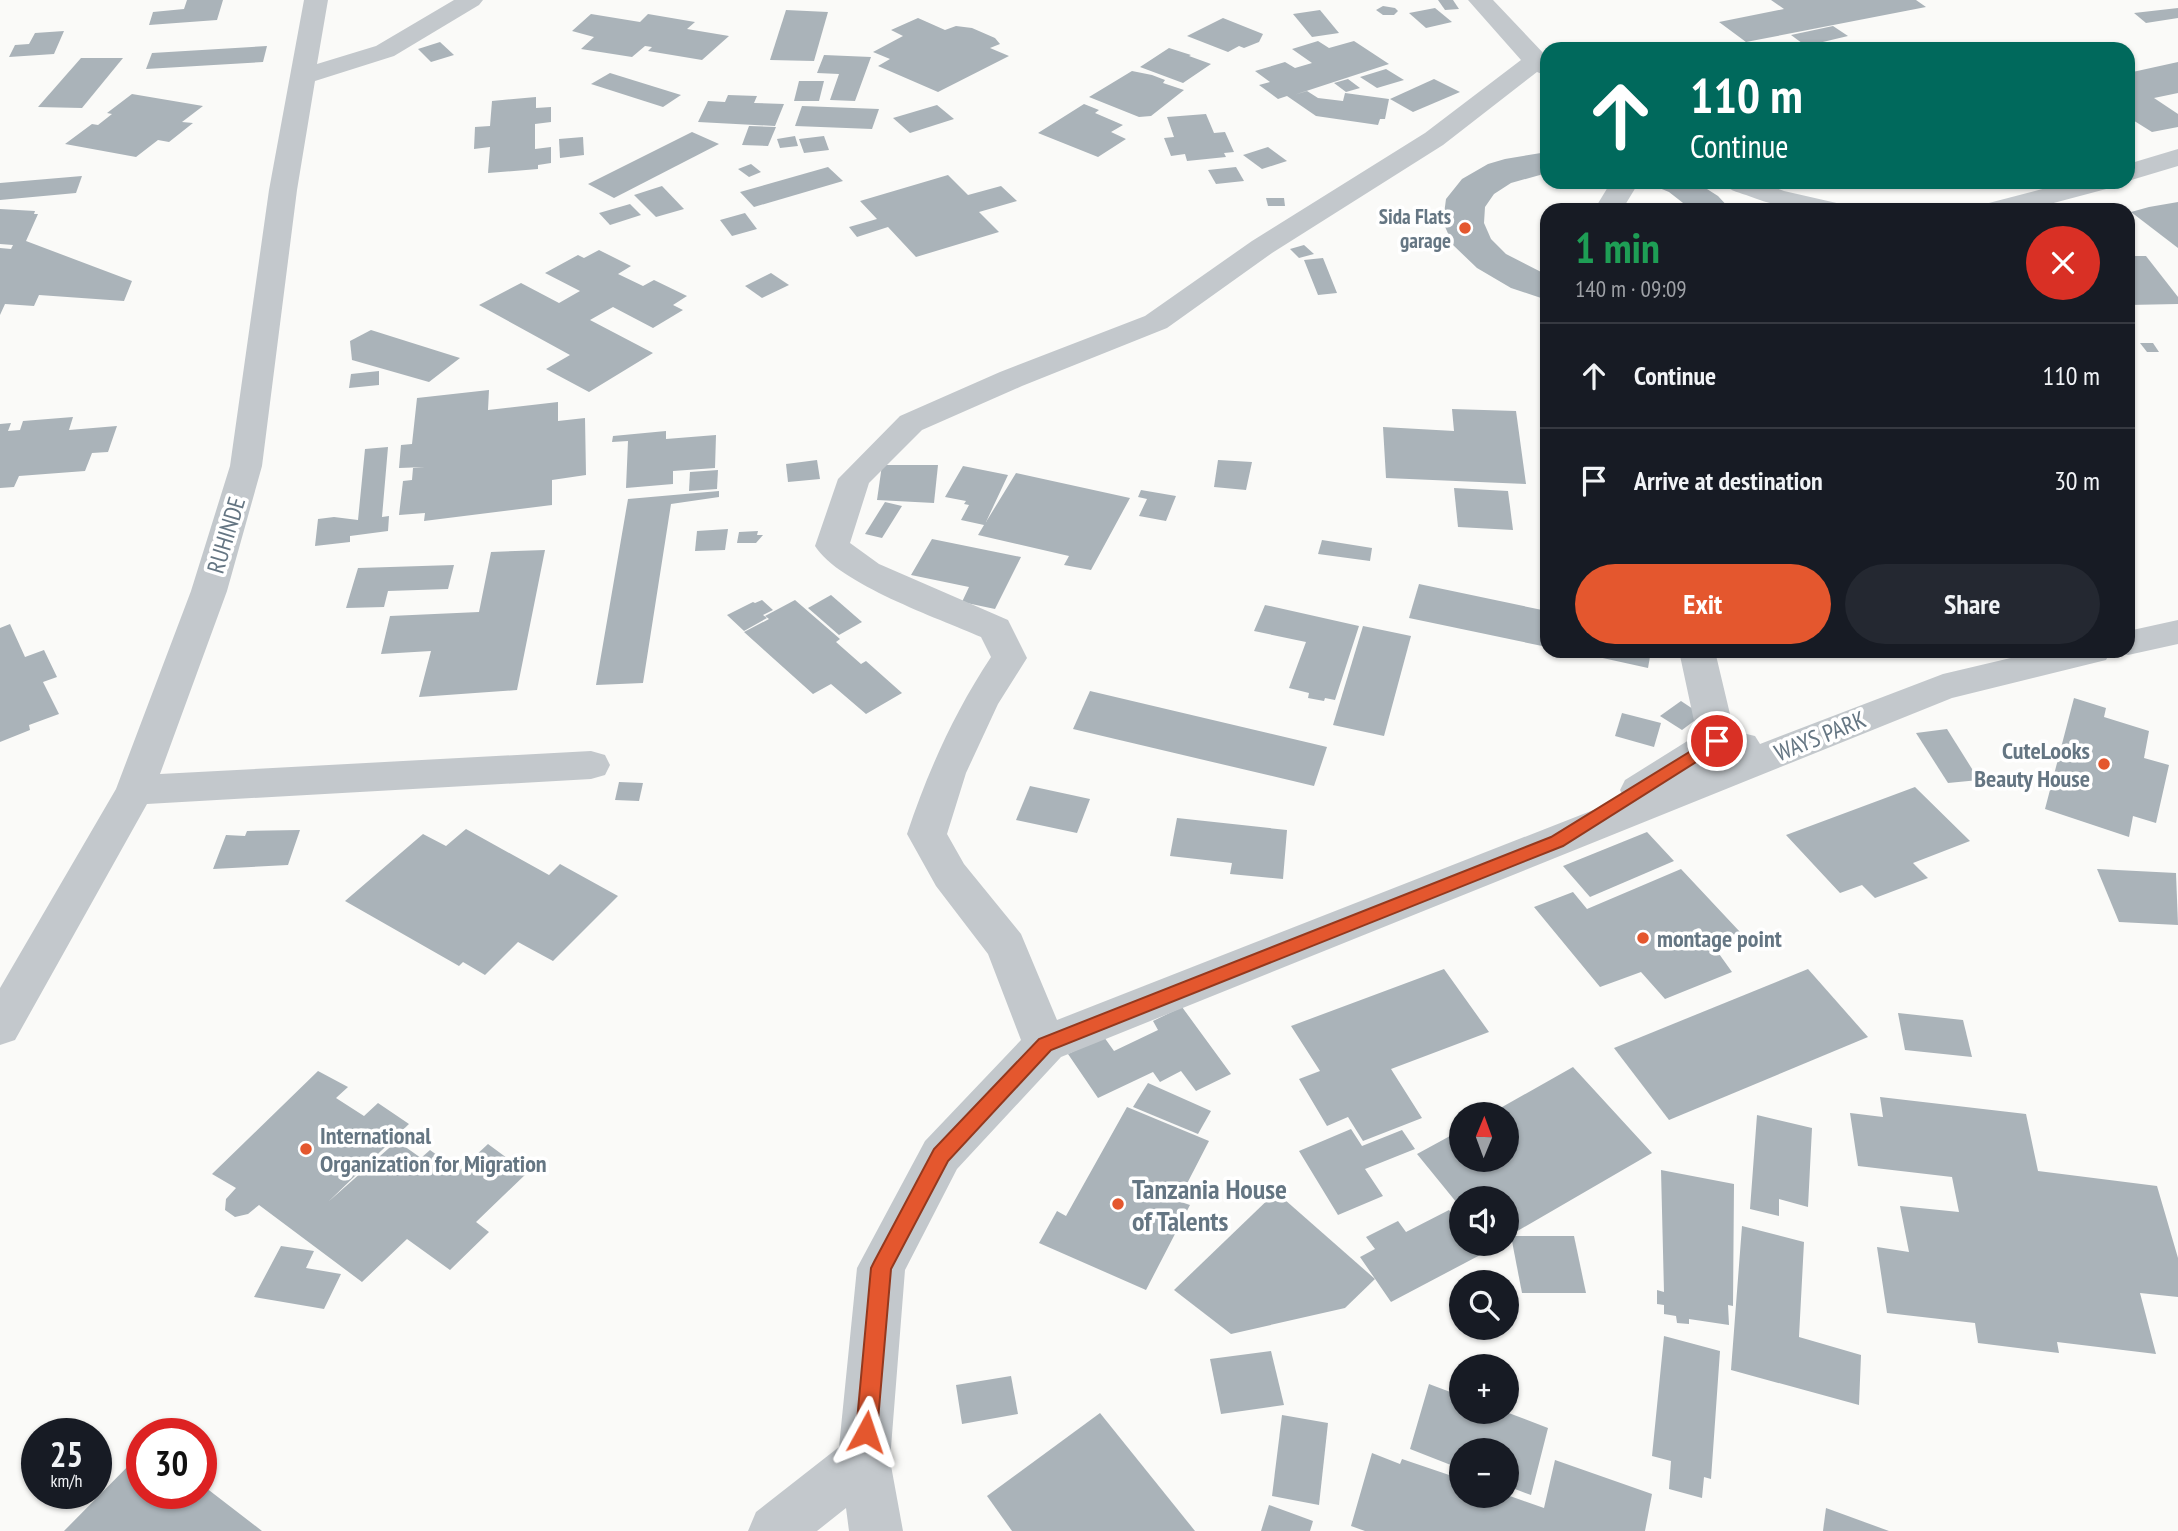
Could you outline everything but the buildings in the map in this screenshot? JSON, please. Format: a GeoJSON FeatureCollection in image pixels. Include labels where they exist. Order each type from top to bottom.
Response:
{"type":"FeatureCollection","features":[{"type":"Feature","properties":{"kind":"street","name":"RUHINDE"},"geometry":{"type":"LineString","coordinates":[[0,1027],[135,790],[209,591],[246,466],[267,300],[301,77],[316,0]]}},
{"type":"Feature","properties":{"kind":"street"},"geometry":{"type":"LineString","coordinates":[[301,77],[385,51],[471,0]]}},
{"type":"Feature","properties":{"kind":"street"},"geometry":{"type":"LineString","coordinates":[[1479,0],[1540,62]]}},
{"type":"Feature","properties":{"kind":"street"},"geometry":{"type":"LineString","coordinates":[[1045,1044],[1006,946],[950,875],[927,834],[947,773],[981,701],[1009,658],[995,629],[867,572],[832,546],[854,479],[911,423],[1011,379],[1156,322],[1262,247],[1434,139],[1540,65]]}},
{"type":"Feature","properties":{"kind":"street"},"geometry":{"type":"LineString","coordinates":[[2135,171],[2178,157]]}},
{"type":"Feature","properties":{"kind":"street"},"geometry":{"type":"LineString","coordinates":[[1754,189],[1801,203]]}},
{"type":"Feature","properties":{"kind":"street"},"geometry":{"type":"LineString","coordinates":[[2021,203],[2074,189]]}},
{"type":"Feature","properties":{"kind":"street"},"geometry":{"type":"LineString","coordinates":[[2135,641],[2178,632]]}},
{"type":"Feature","properties":{"kind":"street"},"geometry":{"type":"LineString","coordinates":[[1699,658],[1717,741]]}},
{"type":"Feature","properties":{"kind":"street","name":"WAYS PARK"},"geometry":{"type":"LineString","coordinates":[[876,1531],[864,1460],[881,1268],[941,1155],[1045,1044],[1944,687],[2064,658]]}},
{"type":"Feature","properties":{"kind":"street"},"geometry":{"type":"LineString","coordinates":[[1557,841],[1717,741],[1776,754]]}},
{"type":"Feature","properties":{"kind":"street"},"geometry":{"type":"LineString","coordinates":[[135,790],[591,765]]}},
{"type":"Feature","properties":{"kind":"street"},"geometry":{"type":"LineString","coordinates":[[775,1531],[864,1460]]}},
{"type":"Feature","properties":{"kind":"place","name":"Sida Flats garage"},"geometry":{"type":"Point","coordinates":[1465,228]}},
{"type":"Feature","properties":{"kind":"place","name":"CuteLooks Beauty House"},"geometry":{"type":"Point","coordinates":[2104,764]}},
{"type":"Feature","properties":{"kind":"place","name":"montage point"},"geometry":{"type":"Point","coordinates":[1643,938]}},
{"type":"Feature","properties":{"kind":"place","name":"International Organization for Migration"},"geometry":{"type":"Point","coordinates":[306,1149]}},
{"type":"Feature","properties":{"kind":"place","name":"Tanzania House of Talents"},"geometry":{"type":"Point","coordinates":[1118,1204]}},
{"type":"Feature","properties":{"kind":"route"},"geometry":{"type":"LineString","coordinates":[[866,1432],[881,1268],[941,1155],[1045,1044],[1557,841],[1717,741]]}}]}
